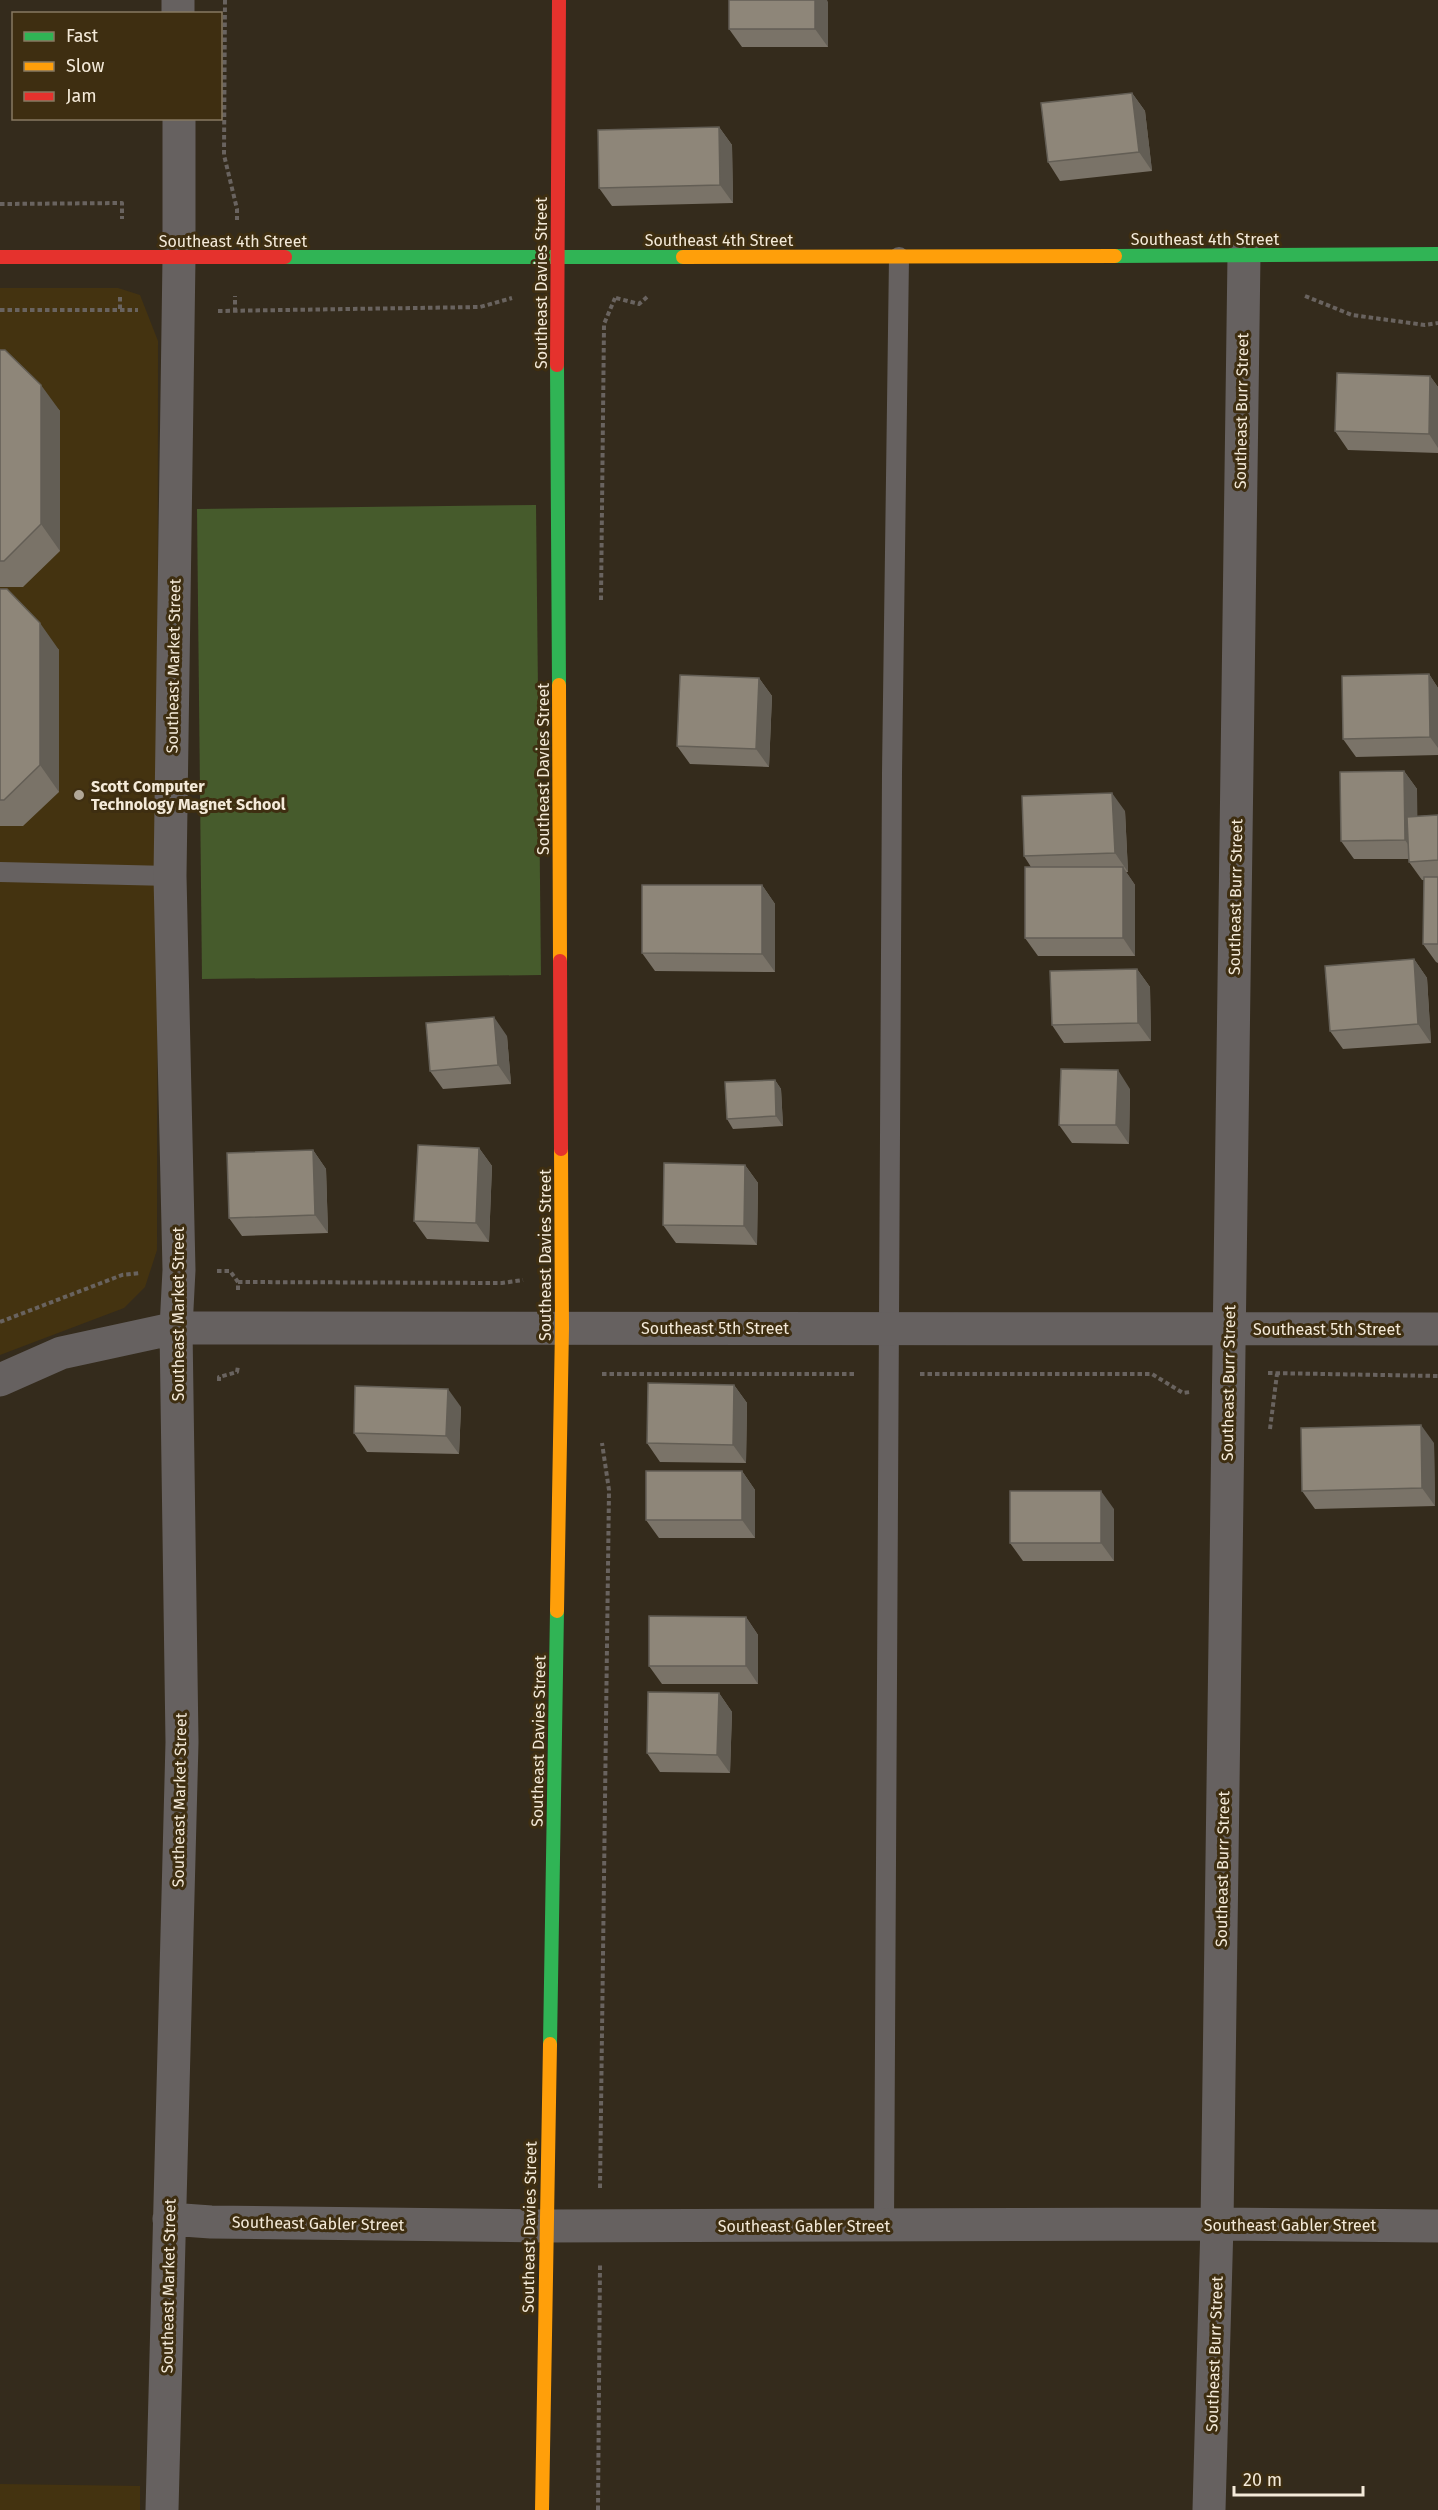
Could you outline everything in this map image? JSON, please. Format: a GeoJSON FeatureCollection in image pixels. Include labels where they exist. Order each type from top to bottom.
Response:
{"type":"FeatureCollection","features":[{"type":"Feature","properties":{"kind":"street","name":"Southeast Davies Street"},"geometry":{"type":"LineString","coordinates":[[542,2510],[562,1328],[557,285],[559,0]]}},
{"type":"Feature","properties":{"kind":"street","name":"Southeast Market Street"},"geometry":{"type":"LineString","coordinates":[[162,2510],[182,1742],[176,1328],[179,1270],[170,876],[179,120]]}},
{"type":"Feature","properties":{"kind":"street","name":"Southeast 4th Street"},"geometry":{"type":"LineString","coordinates":[[0,257],[899,257],[1438,254]]}},
{"type":"Feature","properties":{"kind":"street","name":"Southeast Burr Street"},"geometry":{"type":"LineString","coordinates":[[1209,2510],[1217,2224],[1244,255]]}},
{"type":"Feature","properties":{"kind":"street","name":"Southeast 5th Street"},"geometry":{"type":"LineString","coordinates":[[0,1380],[61,1353],[176,1328],[1438,1329]]}},
{"type":"Feature","properties":{"kind":"street","name":"Southeast Gabler Street"},"geometry":{"type":"LineString","coordinates":[[169,2219],[211,2222],[546,2226],[1217,2224],[1438,2226]]}},
{"type":"Feature","properties":{"kind":"lane"},"geometry":{"type":"LineString","coordinates":[[884,2226],[892,785],[899,257]]}},
{"type":"Feature","properties":{"kind":"lane"},"geometry":{"type":"LineString","coordinates":[[0,872],[170,876]]}},
{"type":"Feature","properties":{"kind":"path"},"geometry":{"type":"LineString","coordinates":[[225,0],[224,156],[237,209],[235,312]]}},
{"type":"Feature","properties":{"kind":"path"},"geometry":{"type":"LineString","coordinates":[[0,310],[235,312],[480,307],[557,285],[598,286],[615,298],[639,304],[655,291]]}},
{"type":"Feature","properties":{"kind":"path"},"geometry":{"type":"LineString","coordinates":[[1243,290],[1289,289],[1352,315],[1425,325],[1438,323]]}},
{"type":"Feature","properties":{"kind":"path"},"geometry":{"type":"LineString","coordinates":[[238,1282],[502,1283],[562,1273]]}},
{"type":"Feature","properties":{"kind":"path"},"geometry":{"type":"LineString","coordinates":[[1267,1373],[1438,1376]]}},
{"type":"Feature","properties":{"kind":"path"},"geometry":{"type":"LineString","coordinates":[[598,2510],[600,2226]]}},
{"type":"Feature","properties":{"kind":"shaded area","name":"Scott Computer Technology Magnet School"},"geometry":{"type":"Polygon","coordinates":[[[0,288],[118,288],[140,295],[158,341],[157,1250],[145,1287],[124,1308],[0,1355],[0,288]]]}},
{"type":"Feature","properties":{"kind":"shaded area"},"geometry":{"type":"Polygon","coordinates":[[[0,2484],[140,2486],[140,2510],[0,2510],[0,2484]]]}},
{"type":"Feature","properties":{"kind":"green space"},"geometry":{"type":"Polygon","coordinates":[[[536,505],[541,975],[202,979],[197,509],[536,505]]]}},
{"type":"Feature","properties":{"kind":"building"},"geometry":{"type":"Polygon","coordinates":[[[729,0],[815,0],[815,29],[729,29],[729,0]]]}},
{"type":"Feature","properties":{"kind":"building"},"geometry":{"type":"Polygon","coordinates":[[[1132,93],[1139,152],[1048,162],[1041,103],[1132,93]]]}},
{"type":"Feature","properties":{"kind":"building"},"geometry":{"type":"Polygon","coordinates":[[[719,127],[720,185],[599,188],[598,130],[719,127]]]}},
{"type":"Feature","properties":{"kind":"building"},"geometry":{"type":"Polygon","coordinates":[[[0,350],[5,350],[41,385],[41,524],[4,561],[0,561],[0,350]]]}},
{"type":"Feature","properties":{"kind":"building"},"geometry":{"type":"Polygon","coordinates":[[[1337,373],[1430,376],[1429,434],[1335,431],[1337,373]]]}},
{"type":"Feature","properties":{"kind":"building"},"geometry":{"type":"Polygon","coordinates":[[[0,589],[7,589],[40,623],[40,765],[4,800],[0,800],[0,589]]]}},
{"type":"Feature","properties":{"kind":"building"},"geometry":{"type":"Polygon","coordinates":[[[1429,674],[1430,737],[1343,739],[1342,676],[1429,674]]]}},
{"type":"Feature","properties":{"kind":"building"},"geometry":{"type":"Polygon","coordinates":[[[680,675],[759,678],[756,749],[677,746],[680,675]]]}},
{"type":"Feature","properties":{"kind":"building"},"geometry":{"type":"Polygon","coordinates":[[[1404,771],[1405,840],[1341,841],[1340,772],[1404,771]]]}},
{"type":"Feature","properties":{"kind":"building"},"geometry":{"type":"Polygon","coordinates":[[[1112,793],[1115,853],[1024,856],[1022,796],[1112,793]]]}},
{"type":"Feature","properties":{"kind":"building"},"geometry":{"type":"Polygon","coordinates":[[[1438,815],[1438,860],[1409,862],[1407,817],[1438,815]]]}},
{"type":"Feature","properties":{"kind":"building"},"geometry":{"type":"Polygon","coordinates":[[[1025,867],[1123,867],[1123,938],[1025,938],[1025,867]]]}},
{"type":"Feature","properties":{"kind":"building"},"geometry":{"type":"Polygon","coordinates":[[[1424,877],[1438,877],[1438,944],[1423,944],[1424,877]]]}},
{"type":"Feature","properties":{"kind":"building"},"geometry":{"type":"Polygon","coordinates":[[[642,885],[762,885],[762,954],[642,953],[642,885]]]}},
{"type":"Feature","properties":{"kind":"building"},"geometry":{"type":"Polygon","coordinates":[[[1414,959],[1418,1024],[1330,1031],[1325,966],[1414,959]]]}},
{"type":"Feature","properties":{"kind":"building"},"geometry":{"type":"Polygon","coordinates":[[[1137,969],[1138,1023],[1052,1025],[1050,971],[1137,969]]]}},
{"type":"Feature","properties":{"kind":"building"},"geometry":{"type":"Polygon","coordinates":[[[494,1017],[498,1065],[430,1071],[426,1023],[494,1017]]]}},
{"type":"Feature","properties":{"kind":"building"},"geometry":{"type":"Polygon","coordinates":[[[1061,1069],[1118,1070],[1116,1125],[1059,1125],[1061,1069]]]}},
{"type":"Feature","properties":{"kind":"building"},"geometry":{"type":"Polygon","coordinates":[[[775,1080],[776,1116],[727,1119],[725,1082],[775,1080]]]}},
{"type":"Feature","properties":{"kind":"building"},"geometry":{"type":"Polygon","coordinates":[[[418,1145],[479,1148],[476,1223],[414,1221],[418,1145]]]}},
{"type":"Feature","properties":{"kind":"building"},"geometry":{"type":"Polygon","coordinates":[[[313,1150],[315,1215],[229,1218],[227,1153],[313,1150]]]}},
{"type":"Feature","properties":{"kind":"building"},"geometry":{"type":"Polygon","coordinates":[[[664,1163],[745,1165],[744,1226],[663,1225],[664,1163]]]}},
{"type":"Feature","properties":{"kind":"building"},"geometry":{"type":"Polygon","coordinates":[[[648,1383],[734,1385],[733,1445],[647,1443],[648,1383]]]}},
{"type":"Feature","properties":{"kind":"building"},"geometry":{"type":"Polygon","coordinates":[[[355,1386],[448,1389],[446,1436],[354,1433],[355,1386]]]}},
{"type":"Feature","properties":{"kind":"building"},"geometry":{"type":"Polygon","coordinates":[[[1421,1425],[1422,1488],[1302,1491],[1301,1428],[1421,1425]]]}},
{"type":"Feature","properties":{"kind":"building"},"geometry":{"type":"Polygon","coordinates":[[[646,1471],[742,1471],[742,1520],[646,1520],[646,1471]]]}},
{"type":"Feature","properties":{"kind":"building"},"geometry":{"type":"Polygon","coordinates":[[[1010,1491],[1101,1491],[1101,1543],[1010,1543],[1010,1491]]]}},
{"type":"Feature","properties":{"kind":"building"},"geometry":{"type":"Polygon","coordinates":[[[649,1616],[746,1617],[746,1666],[649,1666],[649,1616]]]}},
{"type":"Feature","properties":{"kind":"building"},"geometry":{"type":"Polygon","coordinates":[[[648,1692],[719,1693],[717,1755],[647,1753],[648,1692]]]}},
{"type":"Feature","properties":{"kind":"traffic: fast"},"geometry":{"type":"LineString","coordinates":[[1115,256],[1438,254]]}},
{"type":"Feature","properties":{"kind":"traffic: fast"},"geometry":{"type":"LineString","coordinates":[[285,257],[683,257]]}},
{"type":"Feature","properties":{"kind":"traffic: fast"},"geometry":{"type":"LineString","coordinates":[[557,365],[559,685]]}},
{"type":"Feature","properties":{"kind":"traffic: fast"},"geometry":{"type":"LineString","coordinates":[[550,2044],[557,1611]]}},
{"type":"Feature","properties":{"kind":"traffic: slow"},"geometry":{"type":"LineString","coordinates":[[683,257],[1115,256]]}},
{"type":"Feature","properties":{"kind":"traffic: slow"},"geometry":{"type":"LineString","coordinates":[[559,685],[560,961]]}},
{"type":"Feature","properties":{"kind":"traffic: slow"},"geometry":{"type":"LineString","coordinates":[[557,1611],[562,1328],[561,1149]]}},
{"type":"Feature","properties":{"kind":"traffic: slow"},"geometry":{"type":"LineString","coordinates":[[542,2510],[550,2044]]}},
{"type":"Feature","properties":{"kind":"traffic: jam"},"geometry":{"type":"LineString","coordinates":[[557,365],[559,0]]}},
{"type":"Feature","properties":{"kind":"traffic: jam"},"geometry":{"type":"LineString","coordinates":[[0,257],[285,257]]}},
{"type":"Feature","properties":{"kind":"traffic: jam"},"geometry":{"type":"LineString","coordinates":[[560,961],[561,1149]]}},
{"type":"Feature","properties":{"kind":"place","name":"Scott Computer Technology Magnet School"},"geometry":{"type":"Point","coordinates":[79,795]}}]}
